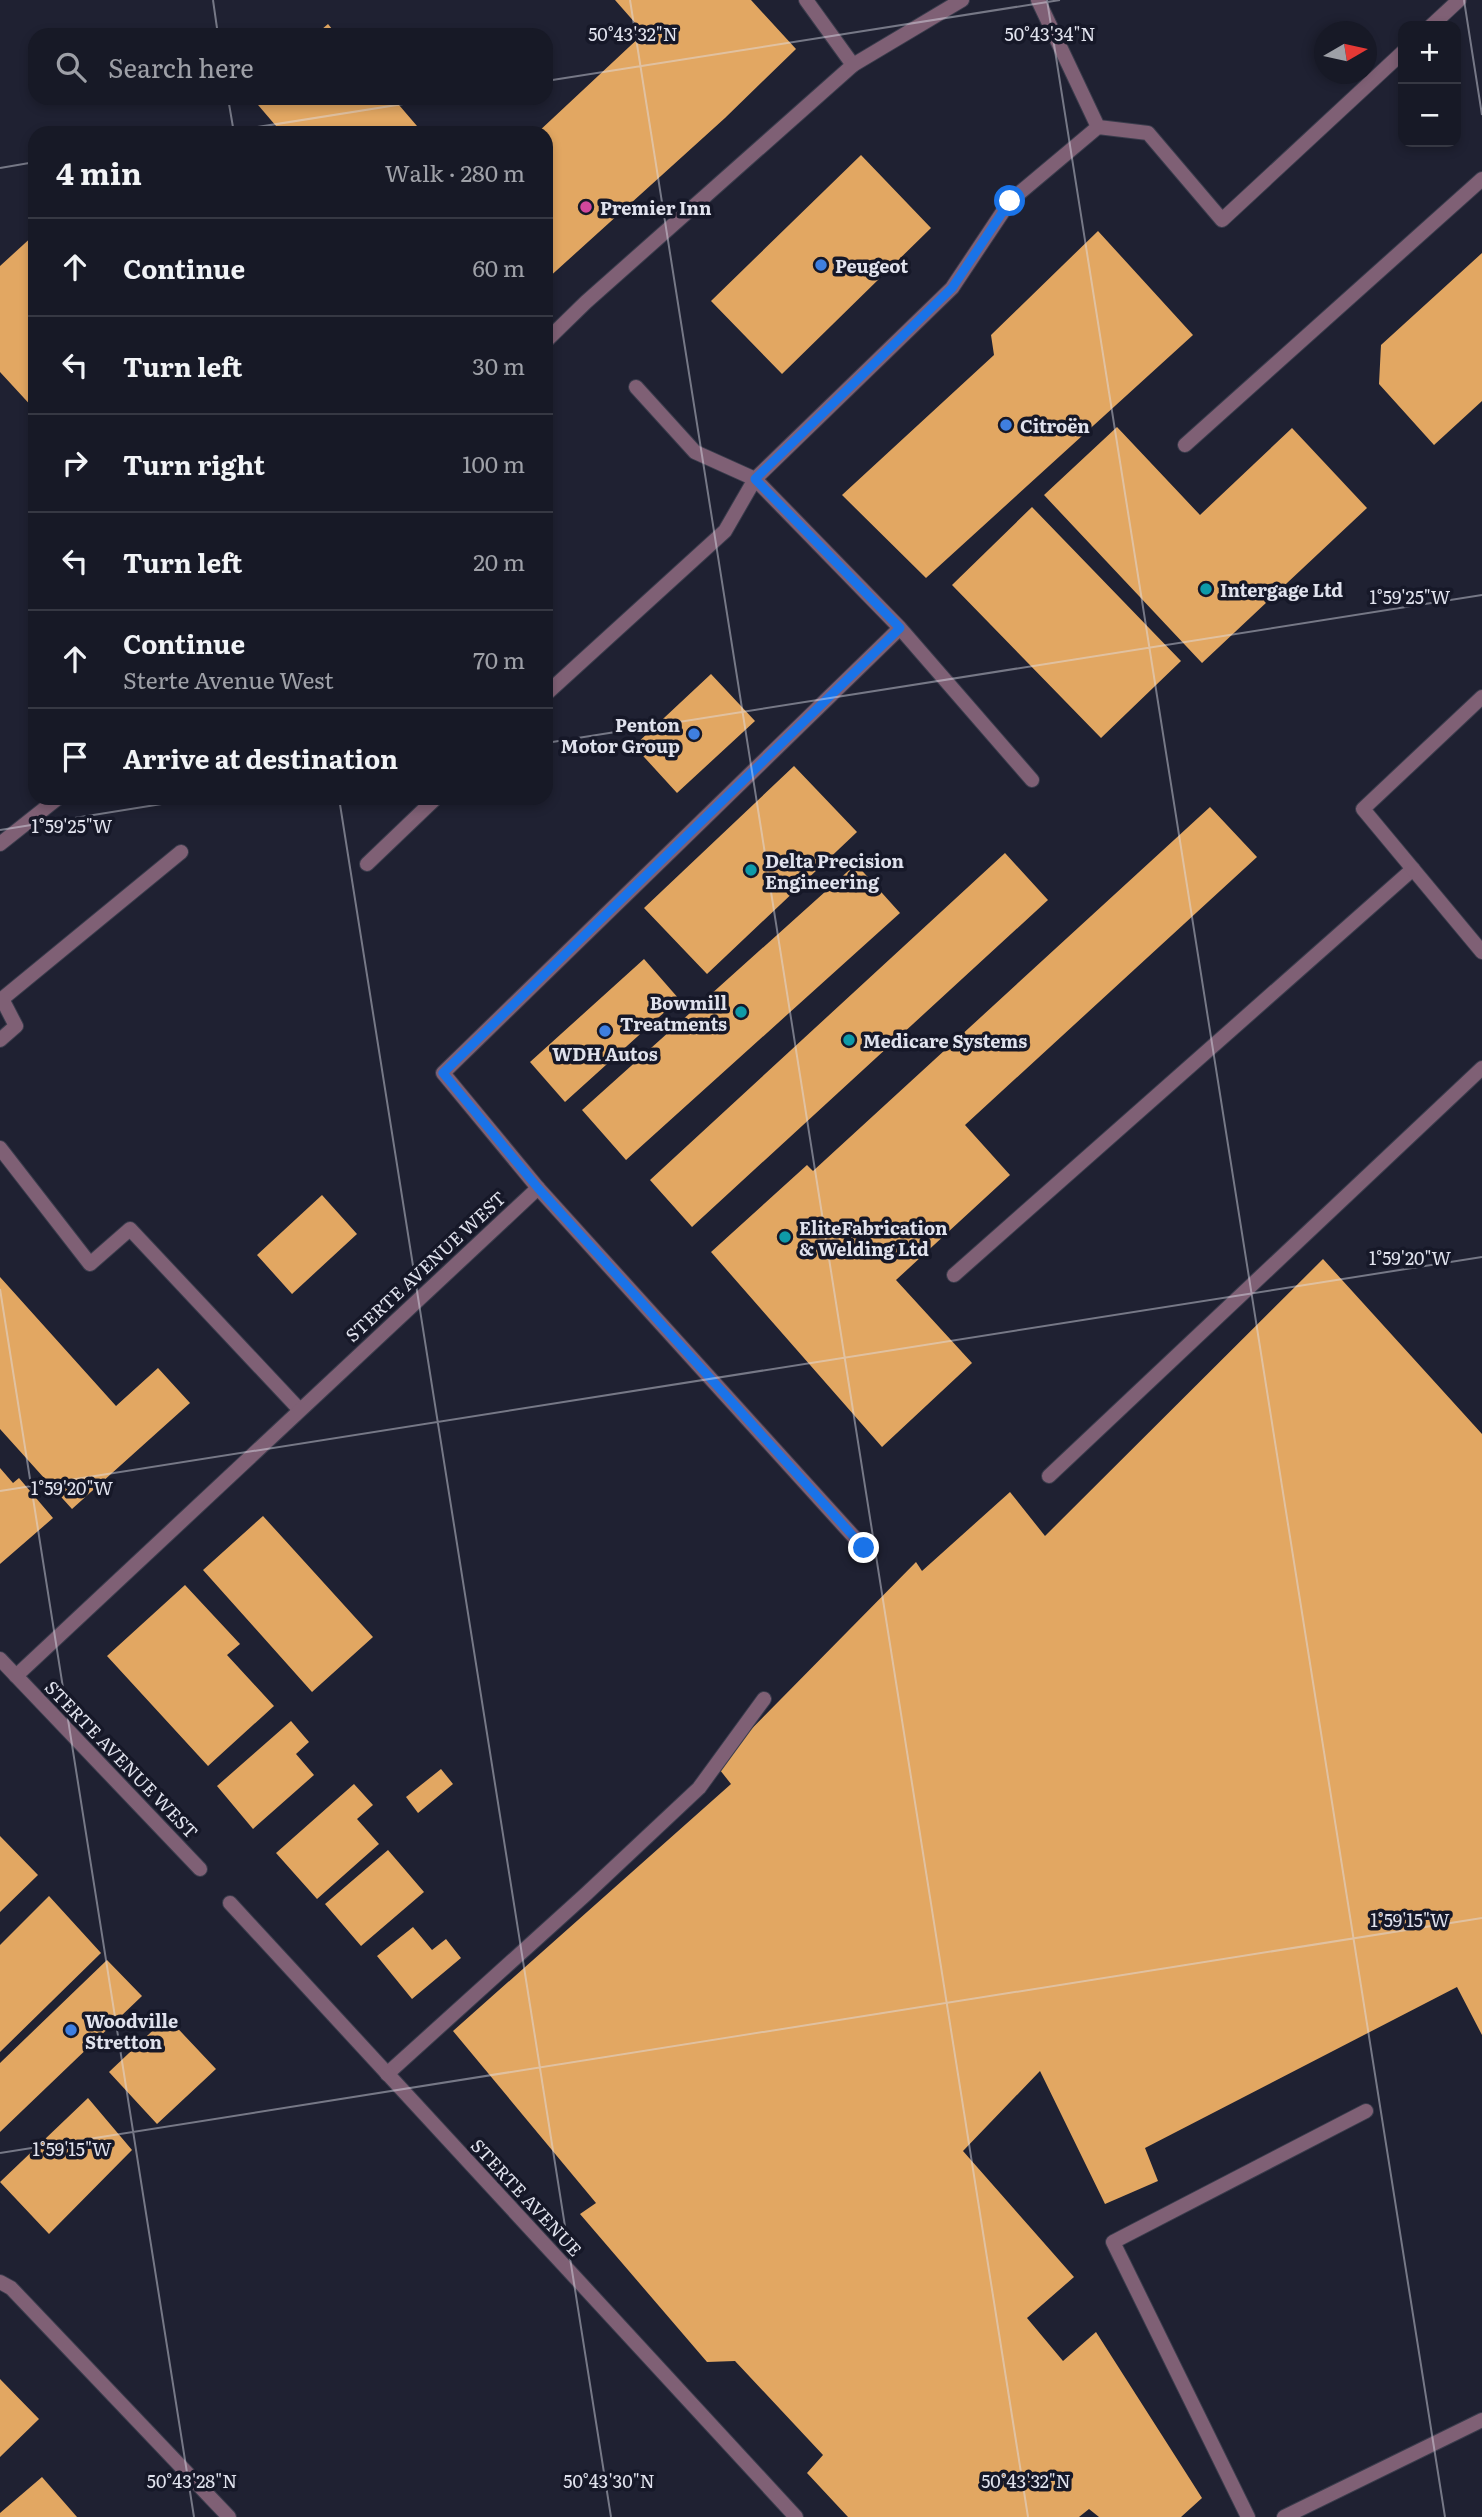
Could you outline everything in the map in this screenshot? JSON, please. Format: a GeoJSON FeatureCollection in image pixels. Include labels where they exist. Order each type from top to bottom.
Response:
{"type":"FeatureCollection","features":[{"type":"Feature","properties":{"kind":"street"},"geometry":{"type":"LineString","coordinates":[[806,0],[853,65]]}},
{"type":"Feature","properties":{"kind":"street"},"geometry":{"type":"LineString","coordinates":[[553,334],[853,65],[962,0]]}},
{"type":"Feature","properties":{"kind":"street"},"geometry":{"type":"LineString","coordinates":[[1038,0],[1098,127]]}},
{"type":"Feature","properties":{"kind":"street"},"geometry":{"type":"LineString","coordinates":[[1436,21],[1459,0]]}},
{"type":"Feature","properties":{"kind":"street"},"geometry":{"type":"LineString","coordinates":[[553,688],[725,531],[755,479],[952,288],[1010,201],[1098,127],[1148,133],[1222,220],[1398,57]]}},
{"type":"Feature","properties":{"kind":"street"},"geometry":{"type":"LineString","coordinates":[[1185,445],[1482,180]]}},
{"type":"Feature","properties":{"kind":"street"},"geometry":{"type":"LineString","coordinates":[[636,387],[695,452],[755,479],[900,628],[1032,780]]}},
{"type":"Feature","properties":{"kind":"street"},"geometry":{"type":"LineString","coordinates":[[864,1548],[538,1188],[443,1073],[900,628]]}},
{"type":"Feature","properties":{"kind":"street"},"geometry":{"type":"LineString","coordinates":[[1482,696],[1363,809],[1482,953]]}},
{"type":"Feature","properties":{"kind":"street"},"geometry":{"type":"LineString","coordinates":[[0,844],[49,805]]}},
{"type":"Feature","properties":{"kind":"street"},"geometry":{"type":"LineString","coordinates":[[367,864],[429,805]]}},
{"type":"Feature","properties":{"kind":"street"},"geometry":{"type":"LineString","coordinates":[[0,1040],[16,1026],[2,999],[181,852]]}},
{"type":"Feature","properties":{"kind":"street"},"geometry":{"type":"LineString","coordinates":[[954,1275],[1413,869]]}},
{"type":"Feature","properties":{"kind":"street"},"geometry":{"type":"LineString","coordinates":[[1049,1476],[1482,1068]]}},
{"type":"Feature","properties":{"kind":"street"},"geometry":{"type":"LineString","coordinates":[[0,1148],[90,1264],[130,1228],[299,1409]]}},
{"type":"Feature","properties":{"kind":"street","name":"STERTE AVENUE WEST"},"geometry":{"type":"LineString","coordinates":[[16,1676],[538,1188]]}},
{"type":"Feature","properties":{"kind":"street","name":"STERTE AVENUE WEST"},"geometry":{"type":"LineString","coordinates":[[0,1659],[200,1869]]}},
{"type":"Feature","properties":{"kind":"street"},"geometry":{"type":"LineString","coordinates":[[387,2074],[699,1788],[764,1699]]}},
{"type":"Feature","properties":{"kind":"street","name":"STERTE AVENUE"},"geometry":{"type":"LineString","coordinates":[[230,1903],[796,2517]]}},
{"type":"Feature","properties":{"kind":"street"},"geometry":{"type":"LineString","coordinates":[[1248,2517],[1113,2242],[1366,2110]]}},
{"type":"Feature","properties":{"kind":"street"},"geometry":{"type":"LineString","coordinates":[[0,2282],[11,2288],[229,2517]]}},
{"type":"Feature","properties":{"kind":"street"},"geometry":{"type":"LineString","coordinates":[[1284,2517],[1482,2420]]}},
{"type":"Feature","properties":{"kind":"building","name":"Premier Inn"},"geometry":{"type":"Polygon","coordinates":[[[615,0],[751,0],[796,49],[725,118],[553,274],[553,126],[544,126],[644,33],[615,0]]]}},
{"type":"Feature","properties":{"kind":"building"},"geometry":{"type":"Polygon","coordinates":[[[258,105],[399,105],[417,126],[276,126],[258,105]]]}},
{"type":"Feature","properties":{"kind":"building","name":"Peugeot"},"geometry":{"type":"Polygon","coordinates":[[[861,155],[931,228],[782,374],[711,301],[861,155]]]}},
{"type":"Feature","properties":{"kind":"building","name":"Citroën"},"geometry":{"type":"Polygon","coordinates":[[[1098,231],[1193,335],[926,578],[842,495],[994,355],[991,335],[1098,231]]]}},
{"type":"Feature","properties":{"kind":"building"},"geometry":{"type":"Polygon","coordinates":[[[28,240],[28,402],[0,372],[0,266],[28,240]]]}},
{"type":"Feature","properties":{"kind":"building"},"geometry":{"type":"Polygon","coordinates":[[[1482,253],[1482,401],[1434,445],[1379,384],[1381,345],[1482,253]]]}},
{"type":"Feature","properties":{"kind":"building","name":"Intergage Ltd"},"geometry":{"type":"Polygon","coordinates":[[[1117,427],[1200,515],[1292,428],[1367,508],[1202,663],[1044,495],[1117,427]]]}},
{"type":"Feature","properties":{"kind":"building"},"geometry":{"type":"Polygon","coordinates":[[[1032,507],[1181,661],[1101,738],[952,585],[1032,507]]]}},
{"type":"Feature","properties":{"kind":"building","name":"Penton Motor Group"},"geometry":{"type":"Polygon","coordinates":[[[711,674],[755,721],[677,793],[634,746],[711,674]]]}},
{"type":"Feature","properties":{"kind":"building","name":"Delta Precision Engineering"},"geometry":{"type":"Polygon","coordinates":[[[794,766],[857,832],[707,974],[644,908],[794,766]]]}},
{"type":"Feature","properties":{"kind":"building"},"geometry":{"type":"Polygon","coordinates":[[[1210,807],[1257,857],[965,1125],[1010,1175],[896,1280],[972,1363],[882,1447],[711,1252],[807,1165],[813,1171],[1210,807]]]}},
{"type":"Feature","properties":{"kind":"building","name":"Medicare Systems"},"geometry":{"type":"Polygon","coordinates":[[[1005,853],[1048,900],[692,1227],[650,1180],[1005,853]]]}},
{"type":"Feature","properties":{"kind":"building","name":"Bowmill Treatments"},"geometry":{"type":"Polygon","coordinates":[[[856,864],[900,913],[626,1160],[582,1110],[856,864]]]}},
{"type":"Feature","properties":{"kind":"building","name":"WDH Autos"},"geometry":{"type":"Polygon","coordinates":[[[644,959],[679,999],[565,1102],[530,1062],[644,959]]]}},
{"type":"Feature","properties":{"kind":"building"},"geometry":{"type":"Polygon","coordinates":[[[322,1195],[357,1234],[292,1294],[257,1255],[322,1195]]]}},
{"type":"Feature","properties":{"kind":"building"},"geometry":{"type":"Polygon","coordinates":[[[1323,1259],[1482,1434],[1482,2035],[1457,1987],[1145,2148],[1158,2181],[1105,2204],[1040,2071],[963,2151],[1074,2277],[1027,2318],[1063,2361],[1096,2332],[1202,2498],[1181,2517],[1099,2517],[1089,2509],[1079,2517],[848,2517],[807,2473],[823,2455],[735,2361],[707,2362],[580,2214],[596,2203],[453,2031],[731,1784],[716,1765],[916,1562],[922,1571],[1010,1492],[1045,1536],[1323,1259]]]}},
{"type":"Feature","properties":{"kind":"building"},"geometry":{"type":"Polygon","coordinates":[[[0,1277],[116,1406],[158,1368],[190,1403],[72,1509],[0,1429],[0,1277]]]}},
{"type":"Feature","properties":{"kind":"building"},"geometry":{"type":"Polygon","coordinates":[[[0,1468],[13,1483],[19,1478],[53,1518],[0,1564],[0,1468]]]}},
{"type":"Feature","properties":{"kind":"building"},"geometry":{"type":"Polygon","coordinates":[[[263,1516],[373,1637],[312,1692],[203,1570],[263,1516]]]}},
{"type":"Feature","properties":{"kind":"building"},"geometry":{"type":"Polygon","coordinates":[[[185,1585],[240,1644],[227,1655],[274,1706],[208,1766],[107,1656],[185,1585]]]}},
{"type":"Feature","properties":{"kind":"building"},"geometry":{"type":"Polygon","coordinates":[[[291,1721],[309,1742],[296,1754],[314,1775],[253,1829],[217,1786],[291,1721]]]}},
{"type":"Feature","properties":{"kind":"building"},"geometry":{"type":"Polygon","coordinates":[[[441,1769],[453,1784],[418,1813],[406,1797],[441,1769]]]}},
{"type":"Feature","properties":{"kind":"building"},"geometry":{"type":"Polygon","coordinates":[[[354,1784],[373,1805],[357,1819],[379,1844],[317,1899],[276,1853],[354,1784]]]}},
{"type":"Feature","properties":{"kind":"building"},"geometry":{"type":"Polygon","coordinates":[[[0,1836],[38,1875],[0,1912],[0,1836]]]}},
{"type":"Feature","properties":{"kind":"building"},"geometry":{"type":"Polygon","coordinates":[[[388,1850],[424,1892],[361,1946],[325,1904],[388,1850]]]}},
{"type":"Feature","properties":{"kind":"building"},"geometry":{"type":"Polygon","coordinates":[[[49,1896],[101,1953],[0,2052],[0,1945],[49,1896]]]}},
{"type":"Feature","properties":{"kind":"building"},"geometry":{"type":"Polygon","coordinates":[[[413,1927],[432,1950],[446,1939],[461,1958],[412,1999],[377,1956],[413,1927]]]}},
{"type":"Feature","properties":{"kind":"building","name":"Woodville Stretton"},"geometry":{"type":"Polygon","coordinates":[[[107,1960],[142,1996],[0,2132],[0,2063],[107,1960]]]}},
{"type":"Feature","properties":{"kind":"building","name":"Woodville Stretton"},"geometry":{"type":"Polygon","coordinates":[[[167,2017],[216,2069],[157,2124],[109,2072],[167,2017]]]}},
{"type":"Feature","properties":{"kind":"building","name":"Woodville Stretton"},"geometry":{"type":"Polygon","coordinates":[[[88,2098],[132,2150],[49,2234],[0,2182],[88,2098]]]}},
{"type":"Feature","properties":{"kind":"building"},"geometry":{"type":"Polygon","coordinates":[[[0,2379],[39,2419],[0,2457],[0,2379]]]}},
{"type":"Feature","properties":{"kind":"building"},"geometry":{"type":"Polygon","coordinates":[[[42,2477],[77,2517],[0,2517],[0,2513],[42,2477]]]}},
{"type":"Feature","properties":{"kind":"place","name":"Premier Inn"},"geometry":{"type":"Point","coordinates":[586,207]}},
{"type":"Feature","properties":{"kind":"place","name":"Peugeot"},"geometry":{"type":"Point","coordinates":[821,265]}},
{"type":"Feature","properties":{"kind":"place","name":"Citroën"},"geometry":{"type":"Point","coordinates":[1006,425]}},
{"type":"Feature","properties":{"kind":"place","name":"Intergage Ltd"},"geometry":{"type":"Point","coordinates":[1206,589]}},
{"type":"Feature","properties":{"kind":"place","name":"Penton Motor Group"},"geometry":{"type":"Point","coordinates":[694,734]}},
{"type":"Feature","properties":{"kind":"place","name":"Delta Precision Engineering"},"geometry":{"type":"Point","coordinates":[751,870]}},
{"type":"Feature","properties":{"kind":"place","name":"Bowmill Treatments"},"geometry":{"type":"Point","coordinates":[741,1012]}},
{"type":"Feature","properties":{"kind":"place","name":"WDH Autos"},"geometry":{"type":"Point","coordinates":[605,1031]}},
{"type":"Feature","properties":{"kind":"place","name":"Medicare Systems"},"geometry":{"type":"Point","coordinates":[849,1040]}},
{"type":"Feature","properties":{"kind":"place","name":"EliteFabrication & Welding Ltd"},"geometry":{"type":"Point","coordinates":[785,1237]}},
{"type":"Feature","properties":{"kind":"place","name":"Woodville Stretton"},"geometry":{"type":"Point","coordinates":[71,2030]}},
{"type":"Feature","properties":{"kind":"route"},"geometry":{"type":"LineString","coordinates":[[864,1548],[538,1188],[443,1073],[900,628],[755,479],[952,288],[1010,201]]}}]}
